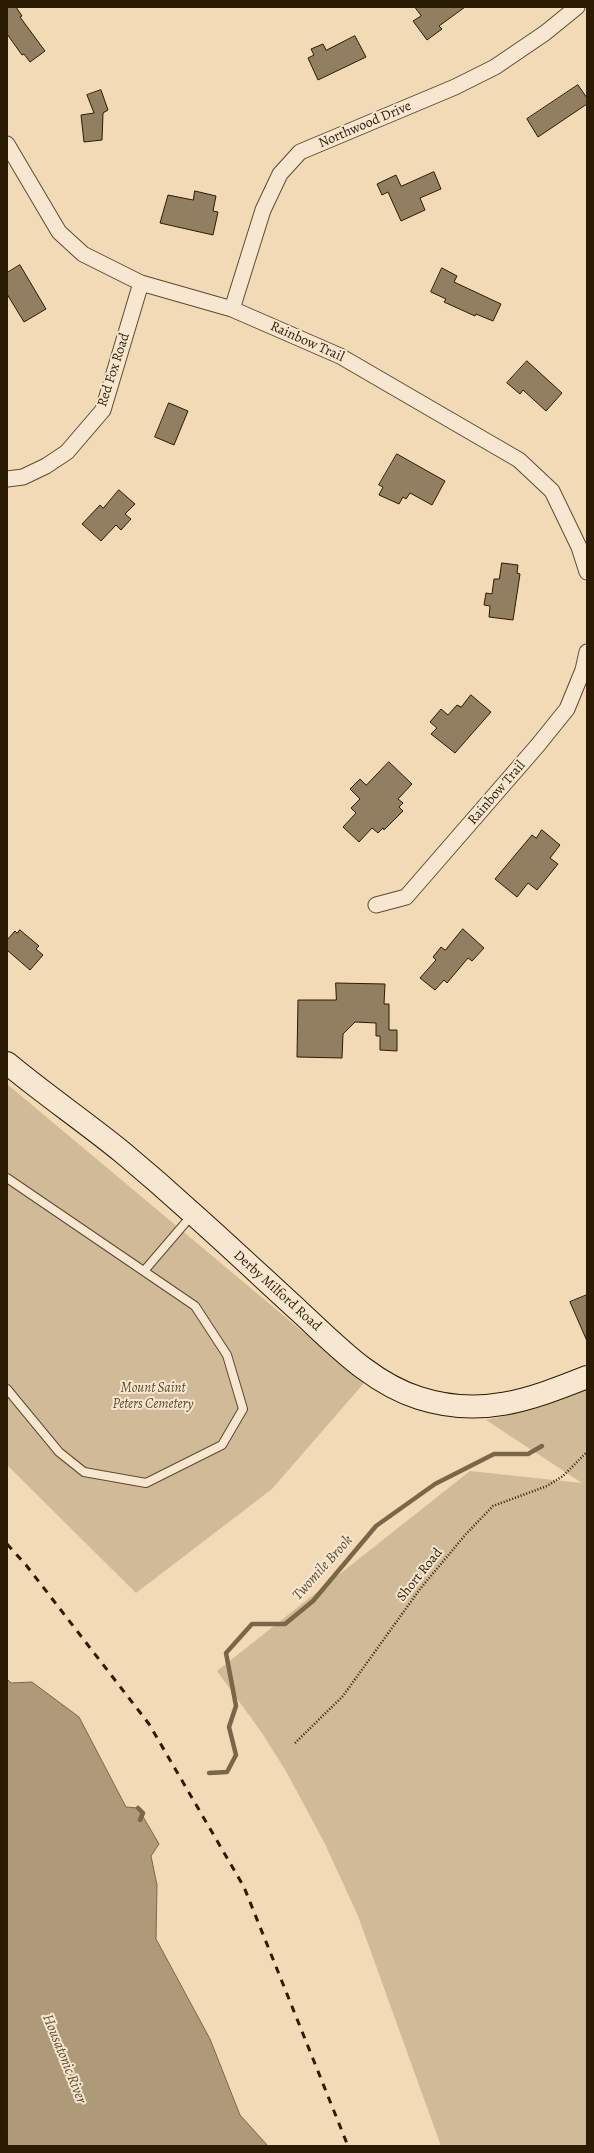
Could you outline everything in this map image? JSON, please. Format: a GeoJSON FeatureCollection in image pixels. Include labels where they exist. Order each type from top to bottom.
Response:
{"type":"FeatureCollection","features":[{"type":"Feature","properties":{"kind":"main road","name":"Derby Milford Road"},"geometry":{"type":"LineString","coordinates":[[7,1063],[122,1153],[193,1214],[362,1367],[386,1384],[405,1393],[439,1404],[484,1407],[507,1405],[531,1398],[587,1377]]}},
{"type":"Feature","properties":{"kind":"street","name":"Northwood Drive"},"geometry":{"type":"LineString","coordinates":[[232,309],[263,210],[280,174],[300,152],[455,87],[495,67],[545,33],[577,7]]}},
{"type":"Feature","properties":{"kind":"street","name":"Rainbow Trail"},"geometry":{"type":"LineString","coordinates":[[7,144],[60,232],[83,254],[141,283],[232,309],[340,356],[519,460],[552,490],[580,547],[587,572]]}},
{"type":"Feature","properties":{"kind":"street","name":"Red Fox Road"},"geometry":{"type":"LineString","coordinates":[[7,479],[28,474],[46,466],[67,452],[103,410],[141,283]]}},
{"type":"Feature","properties":{"kind":"street","name":"Rainbow Trail"},"geometry":{"type":"LineString","coordinates":[[376,905],[406,898],[538,746],[567,709],[583,670],[587,652]]}},
{"type":"Feature","properties":{"kind":"lane"},"geometry":{"type":"LineString","coordinates":[[7,1178],[195,1306],[227,1355],[243,1409],[222,1445],[146,1483],[84,1472],[59,1452],[7,1389]]}},
{"type":"Feature","properties":{"kind":"lane"},"geometry":{"type":"LineString","coordinates":[[144,1272],[193,1214]]}},
{"type":"Feature","properties":{"kind":"path","name":"Short Road"},"geometry":{"type":"LineString","coordinates":[[295,1743],[343,1696],[420,1589],[466,1534],[493,1506],[547,1486],[562,1476],[587,1452]]}},
{"type":"Feature","properties":{"kind":"green space","name":"Mount Saint Peters Cemetery"},"geometry":{"type":"Polygon","coordinates":[[[7,1084],[364,1383],[272,1489],[136,1593],[7,1465],[7,1084]]]}},
{"type":"Feature","properties":{"kind":"green space"},"geometry":{"type":"Polygon","coordinates":[[[587,1387],[587,2146],[441,2146],[358,1916],[325,1844],[287,1773],[262,1733],[217,1671],[470,1471],[582,1483],[486,1420],[513,1414],[587,1387]]]}},
{"type":"Feature","properties":{"kind":"water","name":"Housatonic River"},"geometry":{"type":"Polygon","coordinates":[[[7,1679],[11,1683],[32,1682],[79,1717],[126,1807],[138,1808],[159,1844],[151,1856],[157,1885],[156,1939],[210,2039],[240,2115],[268,2146],[7,2146],[7,1679]]]}},
{"type":"Feature","properties":{"kind":"building"},"geometry":{"type":"Polygon","coordinates":[[[7,7],[16,7],[22,16],[20,17],[45,51],[30,62],[24,54],[22,55],[7,34],[7,7]]]}},
{"type":"Feature","properties":{"kind":"building"},"geometry":{"type":"Polygon","coordinates":[[[415,7],[465,7],[439,26],[442,29],[427,40],[413,21],[421,16],[415,7]]]}},
{"type":"Feature","properties":{"kind":"building"},"geometry":{"type":"Polygon","coordinates":[[[355,36],[366,57],[318,80],[308,58],[314,55],[311,49],[323,44],[326,50],[355,36]]]}},
{"type":"Feature","properties":{"kind":"building"},"geometry":{"type":"Polygon","coordinates":[[[578,85],[587,98],[587,104],[538,137],[527,119],[578,85]]]}},
{"type":"Feature","properties":{"kind":"building"},"geometry":{"type":"Polygon","coordinates":[[[101,90],[108,110],[103,113],[102,140],[84,142],[81,115],[94,113],[87,95],[101,90]]]}},
{"type":"Feature","properties":{"kind":"building"},"geometry":{"type":"Polygon","coordinates":[[[434,172],[441,189],[420,198],[425,210],[401,221],[388,192],[382,195],[377,184],[396,175],[401,186],[434,172]]]}},
{"type":"Feature","properties":{"kind":"building"},"geometry":{"type":"Polygon","coordinates":[[[195,191],[216,196],[213,211],[218,212],[213,235],[160,223],[168,195],[193,200],[195,191]]]}},
{"type":"Feature","properties":{"kind":"building"},"geometry":{"type":"Polygon","coordinates":[[[20,265],[46,309],[24,322],[7,294],[7,273],[20,265]]]}},
{"type":"Feature","properties":{"kind":"building"},"geometry":{"type":"Polygon","coordinates":[[[442,268],[457,276],[454,282],[501,304],[493,321],[476,314],[475,316],[444,302],[446,299],[431,292],[442,268]]]}},
{"type":"Feature","properties":{"kind":"building"},"geometry":{"type":"Polygon","coordinates":[[[527,361],[562,393],[546,411],[523,390],[520,394],[507,383],[527,361]]]}},
{"type":"Feature","properties":{"kind":"building"},"geometry":{"type":"Polygon","coordinates":[[[169,403],[188,411],[174,445],[155,437],[169,403]]]}},
{"type":"Feature","properties":{"kind":"building"},"geometry":{"type":"Polygon","coordinates":[[[397,454],[445,481],[432,505],[410,493],[406,499],[403,497],[399,504],[379,495],[383,487],[379,485],[397,454]]]}},
{"type":"Feature","properties":{"kind":"building"},"geometry":{"type":"Polygon","coordinates":[[[119,490],[135,504],[125,514],[131,519],[121,530],[116,525],[101,541],[82,524],[100,505],[103,508],[119,490]]]}},
{"type":"Feature","properties":{"kind":"building"},"geometry":{"type":"Polygon","coordinates":[[[502,563],[518,565],[517,573],[520,574],[513,620],[489,617],[490,606],[484,605],[486,593],[492,594],[494,579],[499,579],[502,563]]]}},
{"type":"Feature","properties":{"kind":"building"},"geometry":{"type":"Polygon","coordinates":[[[471,695],[491,712],[455,753],[431,734],[437,728],[430,722],[441,709],[448,715],[457,705],[461,707],[471,695]]]}},
{"type":"Feature","properties":{"kind":"building"},"geometry":{"type":"Polygon","coordinates":[[[389,762],[412,784],[398,799],[403,803],[399,807],[403,811],[384,830],[383,828],[378,833],[372,828],[359,842],[343,827],[356,813],[351,808],[360,799],[350,789],[360,779],[366,785],[389,762]]]}},
{"type":"Feature","properties":{"kind":"building"},"geometry":{"type":"Polygon","coordinates":[[[542,830],[560,845],[550,858],[558,864],[537,890],[528,883],[517,897],[495,879],[532,835],[536,838],[542,830]]]}},
{"type":"Feature","properties":{"kind":"building"},"geometry":{"type":"Polygon","coordinates":[[[463,929],[484,948],[472,961],[468,958],[447,983],[444,980],[435,990],[420,978],[436,960],[433,957],[441,947],[445,950],[463,929]]]}},
{"type":"Feature","properties":{"kind":"building"},"geometry":{"type":"Polygon","coordinates":[[[20,930],[39,946],[36,949],[43,955],[30,970],[7,950],[7,940],[15,931],[17,933],[20,930]]]}},
{"type":"Feature","properties":{"kind":"building"},"geometry":{"type":"Polygon","coordinates":[[[336,983],[385,984],[384,1004],[389,1004],[389,1030],[397,1030],[397,1051],[380,1050],[380,1036],[376,1036],[376,1023],[355,1022],[343,1034],[342,1058],[297,1057],[298,1000],[336,1000],[336,983]]]}},
{"type":"Feature","properties":{"kind":"building"},"geometry":{"type":"Polygon","coordinates":[[[587,1295],[587,1341],[570,1302],[587,1295]]]}},
{"type":"Feature","properties":{"kind":"waterway","name":"Twomile Brook"},"geometry":{"type":"LineString","coordinates":[[209,1773],[227,1772],[236,1755],[229,1727],[236,1706],[226,1653],[252,1624],[285,1624],[313,1601],[376,1526],[435,1484],[494,1454],[528,1454],[542,1446]]}},
{"type":"Feature","properties":{"kind":"waterway","name":"Twomile Brook"},"geometry":{"type":"LineString","coordinates":[[138,1808],[143,1813],[140,1820]]}},
{"type":"Feature","properties":{"kind":"railway"},"geometry":{"type":"LineString","coordinates":[[7,1544],[26,1565],[149,1724],[244,1887],[348,2146]]}}]}
